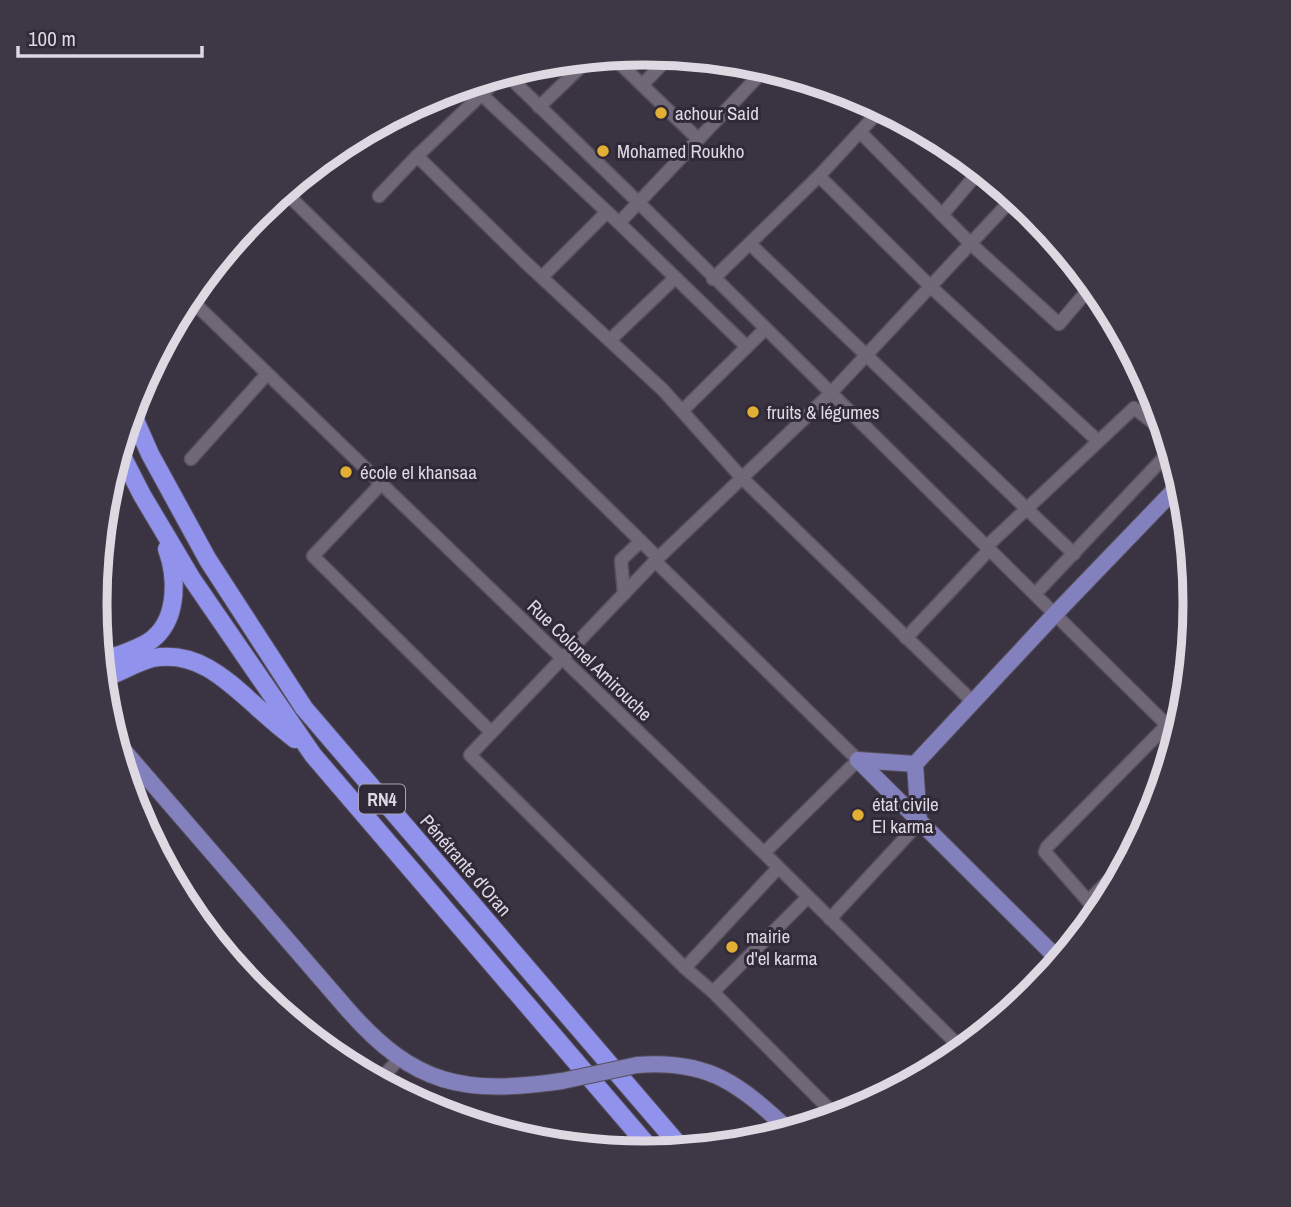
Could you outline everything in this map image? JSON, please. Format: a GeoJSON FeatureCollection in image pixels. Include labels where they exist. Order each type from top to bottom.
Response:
{"type":"FeatureCollection","features":[{"type":"Feature","properties":{"kind":"highway","name":"Pénétrante d'Oran"},"geometry":{"type":"LineString","coordinates":[[137,425],[150,454],[208,560],[304,708],[676,1141]]}},
{"type":"Feature","properties":{"kind":"highway","name":"RN4"},"geometry":{"type":"LineString","coordinates":[[125,463],[192,579],[313,755],[645,1142]]}},
{"type":"Feature","properties":{"kind":"highway"},"geometry":{"type":"LineString","coordinates":[[111,671],[154,638],[168,620],[174,577],[169,552],[142,495]]}},
{"type":"Feature","properties":{"kind":"highway"},"geometry":{"type":"LineString","coordinates":[[111,674],[139,662],[171,656],[202,664],[228,680],[313,755]]}},
{"type":"Feature","properties":{"kind":"main road"},"geometry":{"type":"LineString","coordinates":[[919,823],[915,764],[1173,492]]}},
{"type":"Feature","properties":{"kind":"main road"},"geometry":{"type":"LineString","coordinates":[[129,756],[366,1030],[399,1059],[446,1080],[475,1087],[505,1088],[562,1081],[637,1066],[679,1065],[700,1069],[746,1092],[783,1125]]}},
{"type":"Feature","properties":{"kind":"main road"},"geometry":{"type":"LineString","coordinates":[[858,760],[915,764]]}},
{"type":"Feature","properties":{"kind":"main road"},"geometry":{"type":"LineString","coordinates":[[858,760],[1054,955]]}},
{"type":"Feature","properties":{"kind":"street"},"geometry":{"type":"LineString","coordinates":[[642,85],[661,65]]}},
{"type":"Feature","properties":{"kind":"street"},"geometry":{"type":"LineString","coordinates":[[622,66],[698,139]]}},
{"type":"Feature","properties":{"kind":"street"},"geometry":{"type":"LineString","coordinates":[[539,107],[579,69]]}},
{"type":"Feature","properties":{"kind":"street"},"geometry":{"type":"LineString","coordinates":[[619,223],[758,77]]}},
{"type":"Feature","properties":{"kind":"street"},"geometry":{"type":"LineString","coordinates":[[513,81],[1170,728]]}},
{"type":"Feature","properties":{"kind":"street"},"geometry":{"type":"LineString","coordinates":[[379,196],[489,88]]}},
{"type":"Feature","properties":{"kind":"street"},"geometry":{"type":"LineString","coordinates":[[482,95],[747,347]]}},
{"type":"Feature","properties":{"kind":"street"},"geometry":{"type":"LineString","coordinates":[[713,279],[819,176],[875,116]]}},
{"type":"Feature","properties":{"kind":"street"},"geometry":{"type":"LineString","coordinates":[[860,132],[971,244],[1059,324],[1085,293]]}},
{"type":"Feature","properties":{"kind":"street"},"geometry":{"type":"LineString","coordinates":[[417,156],[610,340],[682,411],[742,478],[972,701]]}},
{"type":"Feature","properties":{"kind":"street"},"geometry":{"type":"LineString","coordinates":[[819,176],[931,286],[1098,441]]}},
{"type":"Feature","properties":{"kind":"street"},"geometry":{"type":"LineString","coordinates":[[942,215],[974,177]]}},
{"type":"Feature","properties":{"kind":"street"},"geometry":{"type":"LineString","coordinates":[[290,198],[641,541],[858,760],[764,853]]}},
{"type":"Feature","properties":{"kind":"street"},"geometry":{"type":"LineString","coordinates":[[830,1110],[470,755],[490,731],[657,560],[831,394],[1007,204]]}},
{"type":"Feature","properties":{"kind":"street"},"geometry":{"type":"LineString","coordinates":[[542,277],[607,212]]}},
{"type":"Feature","properties":{"kind":"street"},"geometry":{"type":"LineString","coordinates":[[750,244],[1074,554]]}},
{"type":"Feature","properties":{"kind":"street"},"geometry":{"type":"LineString","coordinates":[[610,340],[675,278]]}},
{"type":"Feature","properties":{"kind":"street","name":"Rue Colonel Amirouche"},"geometry":{"type":"LineString","coordinates":[[197,306],[764,853],[956,1043]]}},
{"type":"Feature","properties":{"kind":"street"},"geometry":{"type":"LineString","coordinates":[[682,411],[765,329]]}},
{"type":"Feature","properties":{"kind":"street"},"geometry":{"type":"LineString","coordinates":[[191,459],[267,374]]}},
{"type":"Feature","properties":{"kind":"street"},"geometry":{"type":"LineString","coordinates":[[906,638],[1026,509],[1134,408],[1153,422]]}},
{"type":"Feature","properties":{"kind":"street"},"geometry":{"type":"LineString","coordinates":[[1035,594],[1164,457]]}},
{"type":"Feature","properties":{"kind":"street"},"geometry":{"type":"LineString","coordinates":[[381,484],[313,556],[490,731]]}},
{"type":"Feature","properties":{"kind":"street"},"geometry":{"type":"LineString","coordinates":[[624,594],[621,560],[641,541]]}},
{"type":"Feature","properties":{"kind":"street"},"geometry":{"type":"LineString","coordinates":[[1092,905],[1045,852],[1047,847],[1167,725]]}},
{"type":"Feature","properties":{"kind":"street"},"geometry":{"type":"LineString","coordinates":[[830,919],[919,823]]}},
{"type":"Feature","properties":{"kind":"street"},"geometry":{"type":"LineString","coordinates":[[685,968],[778,868]]}},
{"type":"Feature","properties":{"kind":"street"},"geometry":{"type":"LineString","coordinates":[[1088,901],[1105,884]]}},
{"type":"Feature","properties":{"kind":"street"},"geometry":{"type":"LineString","coordinates":[[713,992],[808,897]]}},
{"type":"Feature","properties":{"kind":"street"},"geometry":{"type":"LineString","coordinates":[[386,1076],[399,1059]]}},
{"type":"Feature","properties":{"kind":"place","name":"achour Said"},"geometry":{"type":"Point","coordinates":[661,113]}},
{"type":"Feature","properties":{"kind":"place","name":"Mohamed Roukho"},"geometry":{"type":"Point","coordinates":[603,151]}},
{"type":"Feature","properties":{"kind":"place","name":"fruits & légumes"},"geometry":{"type":"Point","coordinates":[753,412]}},
{"type":"Feature","properties":{"kind":"place","name":"école el khansaa"},"geometry":{"type":"Point","coordinates":[346,472]}},
{"type":"Feature","properties":{"kind":"place","name":"état civile El karma"},"geometry":{"type":"Point","coordinates":[858,815]}},
{"type":"Feature","properties":{"kind":"place","name":"mairie d'el karma"},"geometry":{"type":"Point","coordinates":[732,947]}}]}
